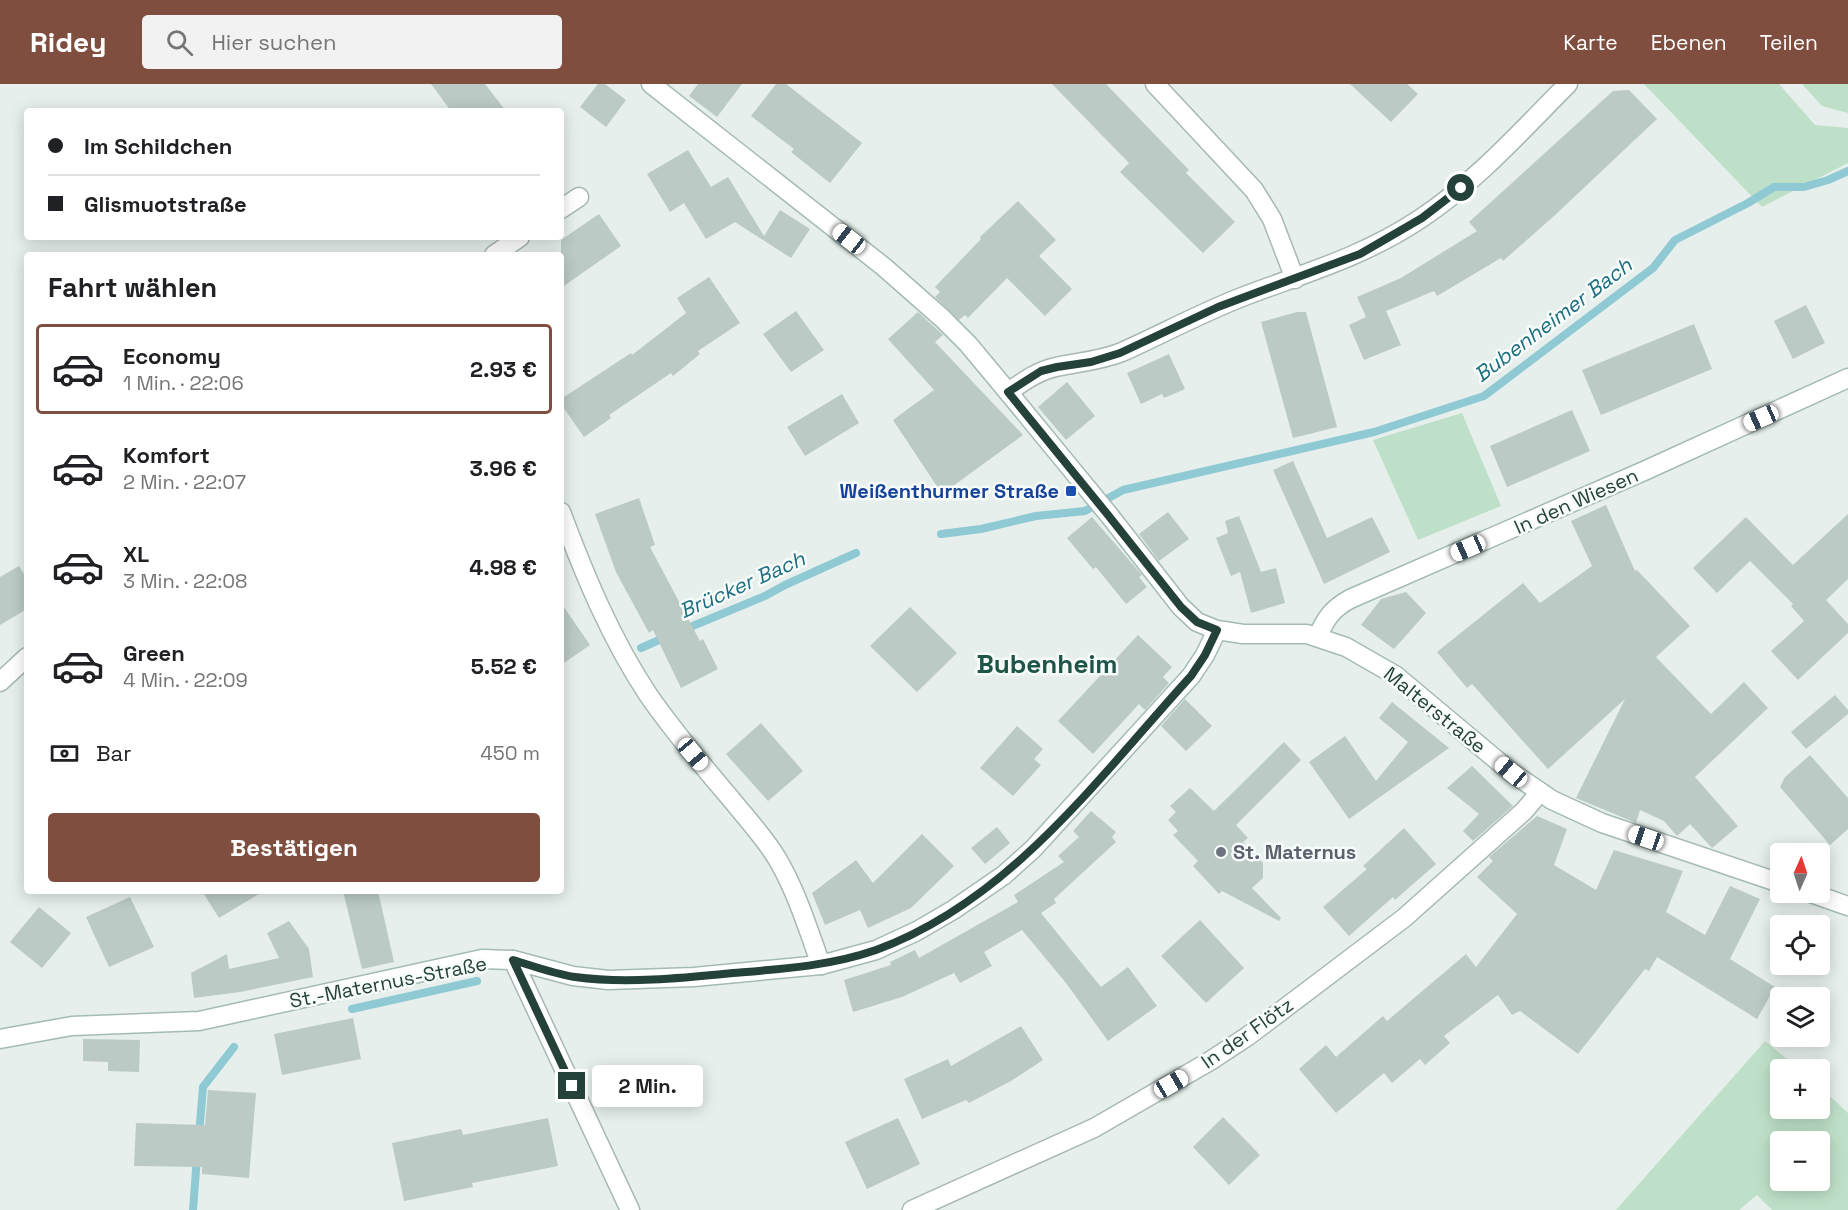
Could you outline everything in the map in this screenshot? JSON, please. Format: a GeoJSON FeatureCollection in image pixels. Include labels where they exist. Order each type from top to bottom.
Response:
{"type":"FeatureCollection","features":[{"type":"Feature","properties":{"kind":"street"},"geometry":{"type":"LineString","coordinates":[[651,84],[912,291],[968,344],[1181,607],[1197,622],[1217,630],[1243,634],[1298,633],[1318,636]]}},
{"type":"Feature","properties":{"kind":"street"},"geometry":{"type":"LineString","coordinates":[[1155,84],[1254,190],[1272,219],[1294,279]]}},
{"type":"Feature","properties":{"kind":"street"},"geometry":{"type":"LineString","coordinates":[[1008,392],[1041,371],[1091,362],[1120,353],[1218,307],[1360,254],[1422,218],[1472,179],[1568,84]]}},
{"type":"Feature","properties":{"kind":"street"},"geometry":{"type":"LineString","coordinates":[[564,207],[579,197]]}},
{"type":"Feature","properties":{"kind":"street"},"geometry":{"type":"LineString","coordinates":[[498,252],[516,240]]}},
{"type":"Feature","properties":{"kind":"street","name":"In den Wiesen"},"geometry":{"type":"LineString","coordinates":[[1318,636],[1331,611],[1350,599],[1644,471],[1848,378]]}},
{"type":"Feature","properties":{"kind":"street"},"geometry":{"type":"LineString","coordinates":[[564,520],[589,585],[623,652],[648,694],[680,738],[777,859],[796,895],[821,965]]}},
{"type":"Feature","properties":{"kind":"street","name":"St.-Maternus-Straße"},"geometry":{"type":"LineString","coordinates":[[0,1039],[72,1026],[199,1021],[482,959],[513,960],[573,976],[608,980],[694,976],[821,965],[876,950],[917,931],[953,910],[1004,875],[1033,849],[1191,676],[1205,655],[1217,630]]}},
{"type":"Feature","properties":{"kind":"street","name":"Malterstraße"},"geometry":{"type":"LineString","coordinates":[[1318,636],[1361,654],[1395,675],[1511,772],[1569,809],[1602,823],[1770,880]]}},
{"type":"Feature","properties":{"kind":"street"},"geometry":{"type":"LineString","coordinates":[[0,681],[24,660]]}},
{"type":"Feature","properties":{"kind":"street","name":"In der Flötz"},"geometry":{"type":"LineString","coordinates":[[912,1210],[1094,1128],[1210,1061],[1404,918],[1524,811],[1540,792]]}},
{"type":"Feature","properties":{"kind":"street"},"geometry":{"type":"LineString","coordinates":[[1830,900],[1848,906]]}},
{"type":"Feature","properties":{"kind":"street"},"geometry":{"type":"LineString","coordinates":[[513,960],[630,1210]]}},
{"type":"Feature","properties":{"kind":"green space"},"geometry":{"type":"Polygon","coordinates":[[[1644,84],[1779,84],[1815,125],[1848,128],[1848,163],[1762,207],[1644,84]]]}},
{"type":"Feature","properties":{"kind":"green space"},"geometry":{"type":"Polygon","coordinates":[[[1802,84],[1848,84],[1848,113],[1822,106],[1802,84]]]}},
{"type":"Feature","properties":{"kind":"green space"},"geometry":{"type":"Polygon","coordinates":[[[1462,413],[1501,506],[1418,540],[1373,440],[1462,413]]]}},
{"type":"Feature","properties":{"kind":"green space"},"geometry":{"type":"Polygon","coordinates":[[[1765,1041],[1787,1059],[1770,1059],[1770,1119],[1830,1119],[1830,1096],[1848,1113],[1848,1210],[1772,1210],[1757,1195],[1739,1210],[1616,1210],[1765,1041]]]}},
{"type":"Feature","properties":{"kind":"building"},"geometry":{"type":"Polygon","coordinates":[[[431,84],[485,84],[504,108],[449,108],[431,84]]]}},
{"type":"Feature","properties":{"kind":"building"},"geometry":{"type":"Polygon","coordinates":[[[598,84],[605,84],[626,100],[606,127],[580,107],[598,84]]]}},
{"type":"Feature","properties":{"kind":"building"},"geometry":{"type":"Polygon","coordinates":[[[698,84],[742,84],[717,117],[689,96],[698,84]]]}},
{"type":"Feature","properties":{"kind":"building"},"geometry":{"type":"Polygon","coordinates":[[[776,84],[786,84],[862,143],[830,183],[791,152],[794,149],[751,116],[776,84]]]}},
{"type":"Feature","properties":{"kind":"building"},"geometry":{"type":"Polygon","coordinates":[[[1052,84],[1106,84],[1189,170],[1186,173],[1235,222],[1203,253],[1120,172],[1129,163],[1052,84]]]}},
{"type":"Feature","properties":{"kind":"building"},"geometry":{"type":"Polygon","coordinates":[[[1350,84],[1407,84],[1418,94],[1391,122],[1350,84]]]}},
{"type":"Feature","properties":{"kind":"building"},"geometry":{"type":"Polygon","coordinates":[[[1629,90],[1657,119],[1503,261],[1501,258],[1437,296],[1434,291],[1386,311],[1401,345],[1364,360],[1349,325],[1366,317],[1357,297],[1401,278],[1477,231],[1469,222],[1613,91],[1629,90]]]}},
{"type":"Feature","properties":{"kind":"building"},"geometry":{"type":"Polygon","coordinates":[[[688,150],[711,187],[728,177],[764,236],[780,210],[810,229],[791,258],[735,222],[706,239],[684,203],[670,212],[647,174],[688,150]]]}},
{"type":"Feature","properties":{"kind":"building"},"geometry":{"type":"Polygon","coordinates":[[[1018,201],[1056,240],[1039,256],[1072,289],[1045,316],[1007,278],[968,318],[965,315],[959,320],[935,297],[940,292],[935,287],[981,239],[980,237],[1018,201]]]}},
{"type":"Feature","properties":{"kind":"building"},"geometry":{"type":"Polygon","coordinates":[[[599,214],[621,246],[564,286],[564,252],[561,252],[561,240],[599,214]]]}},
{"type":"Feature","properties":{"kind":"building"},"geometry":{"type":"Polygon","coordinates":[[[709,277],[740,323],[698,351],[700,354],[673,376],[671,373],[609,415],[611,418],[584,437],[564,408],[564,397],[631,353],[632,355],[686,313],[677,298],[709,277]]]}},
{"type":"Feature","properties":{"kind":"building"},"geometry":{"type":"Polygon","coordinates":[[[1806,305],[1825,343],[1793,359],[1774,321],[1806,305]]]}},
{"type":"Feature","properties":{"kind":"building"},"geometry":{"type":"Polygon","coordinates":[[[796,311],[824,350],[791,372],[763,334],[796,311]]]}},
{"type":"Feature","properties":{"kind":"building"},"geometry":{"type":"Polygon","coordinates":[[[918,312],[943,335],[935,342],[1023,435],[942,494],[893,420],[934,390],[888,339],[918,312]]]}},
{"type":"Feature","properties":{"kind":"building"},"geometry":{"type":"Polygon","coordinates":[[[1297,312],[1306,312],[1337,427],[1293,438],[1261,322],[1297,312]]]}},
{"type":"Feature","properties":{"kind":"building"},"geometry":{"type":"Polygon","coordinates":[[[1694,324],[1712,369],[1601,415],[1582,370],[1694,324]]]}},
{"type":"Feature","properties":{"kind":"building"},"geometry":{"type":"Polygon","coordinates":[[[1169,354],[1185,389],[1164,398],[1162,394],[1141,404],[1127,373],[1169,354]]]}},
{"type":"Feature","properties":{"kind":"building"},"geometry":{"type":"Polygon","coordinates":[[[1067,382],[1095,416],[1066,440],[1038,407],[1067,382]]]}},
{"type":"Feature","properties":{"kind":"building"},"geometry":{"type":"Polygon","coordinates":[[[842,394],[859,423],[805,456],[787,427],[842,394]]]}},
{"type":"Feature","properties":{"kind":"building"},"geometry":{"type":"Polygon","coordinates":[[[1572,410],[1590,451],[1507,487],[1490,446],[1572,410]]]}},
{"type":"Feature","properties":{"kind":"building"},"geometry":{"type":"Polygon","coordinates":[[[1293,461],[1327,538],[1372,517],[1390,552],[1324,584],[1273,470],[1293,461]]]}},
{"type":"Feature","properties":{"kind":"building"},"geometry":{"type":"Polygon","coordinates":[[[639,498],[655,545],[650,547],[700,641],[703,639],[718,669],[681,688],[653,630],[649,633],[616,572],[595,514],[639,498]]]}},
{"type":"Feature","properties":{"kind":"building"},"geometry":{"type":"Polygon","coordinates":[[[1606,505],[1635,571],[1637,570],[1690,626],[1656,657],[1711,714],[1744,682],[1768,708],[1695,777],[1738,826],[1712,848],[1690,824],[1677,836],[1664,821],[1640,810],[1636,823],[1576,798],[1625,699],[1548,769],[1472,684],[1467,688],[1437,652],[1523,583],[1540,603],[1592,566],[1571,521],[1606,505]]]}},
{"type":"Feature","properties":{"kind":"building"},"geometry":{"type":"Polygon","coordinates":[[[1168,512],[1189,539],[1159,561],[1139,534],[1168,512]]]}},
{"type":"Feature","properties":{"kind":"building"},"geometry":{"type":"Polygon","coordinates":[[[1848,514],[1848,579],[1826,600],[1848,624],[1848,633],[1798,680],[1771,651],[1804,621],[1791,606],[1793,604],[1750,561],[1717,593],[1693,568],[1746,517],[1793,565],[1848,514]]]}},
{"type":"Feature","properties":{"kind":"building"},"geometry":{"type":"Polygon","coordinates":[[[1239,516],[1261,572],[1276,568],[1285,603],[1251,613],[1240,572],[1231,576],[1216,538],[1228,533],[1225,521],[1239,516]]]}},
{"type":"Feature","properties":{"kind":"building"},"geometry":{"type":"Polygon","coordinates":[[[1092,517],[1142,575],[1139,577],[1147,587],[1126,604],[1096,567],[1093,569],[1067,538],[1092,517]]]}},
{"type":"Feature","properties":{"kind":"building"},"geometry":{"type":"Polygon","coordinates":[[[19,566],[24,574],[24,611],[0,625],[0,577],[19,566]]]}},
{"type":"Feature","properties":{"kind":"building"},"geometry":{"type":"Polygon","coordinates":[[[1406,592],[1426,613],[1394,649],[1361,625],[1381,599],[1406,592]]]}},
{"type":"Feature","properties":{"kind":"building"},"geometry":{"type":"Polygon","coordinates":[[[564,607],[590,645],[564,663],[564,607]]]}},
{"type":"Feature","properties":{"kind":"building"},"geometry":{"type":"Polygon","coordinates":[[[910,607],[957,653],[917,692],[870,646],[910,607]]]}},
{"type":"Feature","properties":{"kind":"building"},"geometry":{"type":"Polygon","coordinates":[[[1138,635],[1172,667],[1163,677],[1169,683],[1145,710],[1139,704],[1093,754],[1058,721],[1138,635]]]}},
{"type":"Feature","properties":{"kind":"building"},"geometry":{"type":"Polygon","coordinates":[[[1835,695],[1848,710],[1848,714],[1806,749],[1791,732],[1835,695]]]}},
{"type":"Feature","properties":{"kind":"building"},"geometry":{"type":"Polygon","coordinates":[[[1185,699],[1212,726],[1186,751],[1161,726],[1185,699]]]}},
{"type":"Feature","properties":{"kind":"building"},"geometry":{"type":"Polygon","coordinates":[[[1392,702],[1449,748],[1349,819],[1309,762],[1345,736],[1376,781],[1408,742],[1379,718],[1392,702]]]}},
{"type":"Feature","properties":{"kind":"building"},"geometry":{"type":"Polygon","coordinates":[[[761,723],[803,771],[768,801],[726,754],[761,723]]]}},
{"type":"Feature","properties":{"kind":"building"},"geometry":{"type":"Polygon","coordinates":[[[1017,726],[1043,749],[1034,759],[1041,765],[1013,796],[980,768],[1017,726]]]}},
{"type":"Feature","properties":{"kind":"building","name":"St. Maternus"},"geometry":{"type":"Polygon","coordinates":[[[1284,742],[1301,760],[1236,825],[1248,838],[1243,842],[1263,863],[1263,878],[1252,888],[1281,918],[1279,921],[1222,891],[1219,894],[1193,866],[1198,861],[1173,835],[1178,831],[1168,820],[1176,812],[1170,806],[1190,788],[1214,811],[1284,742]]]}},
{"type":"Feature","properties":{"kind":"building"},"geometry":{"type":"Polygon","coordinates":[[[1810,755],[1848,798],[1848,829],[1830,845],[1780,787],[1785,777],[1810,755]]]}},
{"type":"Feature","properties":{"kind":"building"},"geometry":{"type":"Polygon","coordinates":[[[1472,766],[1513,806],[1473,841],[1463,831],[1479,814],[1447,788],[1472,766]]]}},
{"type":"Feature","properties":{"kind":"building"},"geometry":{"type":"Polygon","coordinates":[[[1091,811],[1116,832],[1112,837],[1116,842],[1054,899],[1056,903],[1041,913],[1101,987],[1128,967],[1157,1006],[1108,1041],[1066,983],[1022,930],[984,952],[992,966],[960,983],[954,973],[902,997],[853,1012],[844,980],[891,965],[890,962],[915,950],[919,958],[1018,902],[1014,895],[1064,862],[1058,856],[1079,837],[1073,831],[1091,811]]]}},
{"type":"Feature","properties":{"kind":"building"},"geometry":{"type":"Polygon","coordinates":[[[1537,816],[1567,829],[1554,865],[1596,890],[1614,850],[1683,871],[1666,912],[1705,935],[1730,886],[1760,899],[1730,959],[1775,987],[1770,987],[1770,996],[1757,1019],[1657,957],[1649,971],[1645,969],[1578,1054],[1520,1011],[1512,1015],[1498,995],[1444,1036],[1450,1043],[1425,1065],[1420,1059],[1392,1083],[1384,1073],[1336,1113],[1299,1069],[1326,1045],[1336,1057],[1383,1016],[1387,1021],[1466,954],[1476,967],[1517,914],[1477,877],[1493,861],[1489,857],[1537,816]]]}},
{"type":"Feature","properties":{"kind":"building"},"geometry":{"type":"Polygon","coordinates":[[[997,827],[1010,843],[985,864],[971,848],[997,827]]]}},
{"type":"Feature","properties":{"kind":"building"},"geometry":{"type":"Polygon","coordinates":[[[1404,828],[1436,864],[1395,900],[1393,897],[1349,936],[1323,907],[1367,869],[1363,866],[1404,828]]]}},
{"type":"Feature","properties":{"kind":"building"},"geometry":{"type":"Polygon","coordinates":[[[922,834],[954,866],[911,908],[868,928],[860,910],[825,925],[812,893],[856,860],[873,883],[922,834]]]}},
{"type":"Feature","properties":{"kind":"building"},"geometry":{"type":"Polygon","coordinates":[[[204,894],[259,894],[219,918],[204,894]]]}},
{"type":"Feature","properties":{"kind":"building"},"geometry":{"type":"Polygon","coordinates":[[[344,894],[379,894],[394,962],[362,969],[344,894]]]}},
{"type":"Feature","properties":{"kind":"building"},"geometry":{"type":"Polygon","coordinates":[[[130,897],[154,947],[109,967],[86,917],[130,897]]]}},
{"type":"Feature","properties":{"kind":"building"},"geometry":{"type":"Polygon","coordinates":[[[39,907],[71,933],[42,968],[10,942],[39,907]]]}},
{"type":"Feature","properties":{"kind":"building"},"geometry":{"type":"Polygon","coordinates":[[[1200,920],[1244,968],[1206,1003],[1161,956],[1200,920]]]}},
{"type":"Feature","properties":{"kind":"building"},"geometry":{"type":"Polygon","coordinates":[[[289,921],[309,949],[313,977],[240,992],[194,998],[191,973],[227,954],[229,969],[279,958],[267,933],[289,921]]]}},
{"type":"Feature","properties":{"kind":"building"},"geometry":{"type":"Polygon","coordinates":[[[353,1018],[361,1059],[282,1075],[274,1034],[353,1018]]]}},
{"type":"Feature","properties":{"kind":"building"},"geometry":{"type":"Polygon","coordinates":[[[1021,1026],[1043,1060],[1011,1081],[969,1103],[966,1100],[922,1119],[904,1079],[948,1059],[951,1066],[1021,1026]]]}},
{"type":"Feature","properties":{"kind":"building"},"geometry":{"type":"Polygon","coordinates":[[[83,1039],[140,1040],[139,1072],[108,1071],[108,1062],[83,1061],[83,1039]]]}},
{"type":"Feature","properties":{"kind":"building"},"geometry":{"type":"Polygon","coordinates":[[[208,1090],[256,1093],[249,1178],[202,1174],[202,1167],[134,1166],[136,1123],[205,1125],[208,1090]]]}},
{"type":"Feature","properties":{"kind":"building"},"geometry":{"type":"Polygon","coordinates":[[[1223,1117],[1260,1155],[1229,1185],[1193,1147],[1223,1117]]]}},
{"type":"Feature","properties":{"kind":"building"},"geometry":{"type":"Polygon","coordinates":[[[548,1118],[558,1166],[472,1183],[473,1187],[404,1201],[392,1143],[461,1129],[463,1135],[548,1118]]]}},
{"type":"Feature","properties":{"kind":"building"},"geometry":{"type":"Polygon","coordinates":[[[898,1118],[920,1164],[867,1189],[845,1142],[898,1118]]]}},
{"type":"Feature","properties":{"kind":"waterway","name":"Bubenheimer Bach"},"geometry":{"type":"LineString","coordinates":[[941,534],[981,529],[1036,516],[1085,511],[1123,490],[1374,432],[1484,396],[1653,268],[1675,240],[1748,203],[1774,187],[1804,187],[1848,171]]}},
{"type":"Feature","properties":{"kind":"waterway","name":"Brücker Bach"},"geometry":{"type":"LineString","coordinates":[[683,630],[765,596],[856,553]]}},
{"type":"Feature","properties":{"kind":"waterway","name":"Brücker Bach"},"geometry":{"type":"LineString","coordinates":[[641,648],[668,636]]}},
{"type":"Feature","properties":{"kind":"waterway","name":"Brücker Bach"},"geometry":{"type":"LineString","coordinates":[[352,1009],[477,981]]}},
{"type":"Feature","properties":{"kind":"waterway","name":"Brücker Bach"},"geometry":{"type":"LineString","coordinates":[[199,1135],[203,1087],[234,1047]]}},
{"type":"Feature","properties":{"kind":"waterway","name":"Brücker Bach"},"geometry":{"type":"LineString","coordinates":[[193,1210],[197,1157]]}},
{"type":"Feature","properties":{"kind":"place","name":"Weißenthurmer Straße"},"geometry":{"type":"Point","coordinates":[1071,491]}},
{"type":"Feature","properties":{"kind":"place","name":"St. Maternus"},"geometry":{"type":"Point","coordinates":[1221,852]}},
{"type":"Feature","properties":{"kind":"district","name":"Bubenheim"},"geometry":{"type":"Point","coordinates":[1047,664]}},
{"type":"Feature","properties":{"kind":"route"},"geometry":{"type":"LineString","coordinates":[[572,1086],[513,960],[573,976],[608,980],[694,976],[821,965],[876,950],[917,931],[953,910],[1004,875],[1033,849],[1191,676],[1205,655],[1217,630],[1197,622],[1181,607],[1008,392],[1041,371],[1091,362],[1120,353],[1244,296],[1360,254],[1422,218],[1461,188]]}}]}
